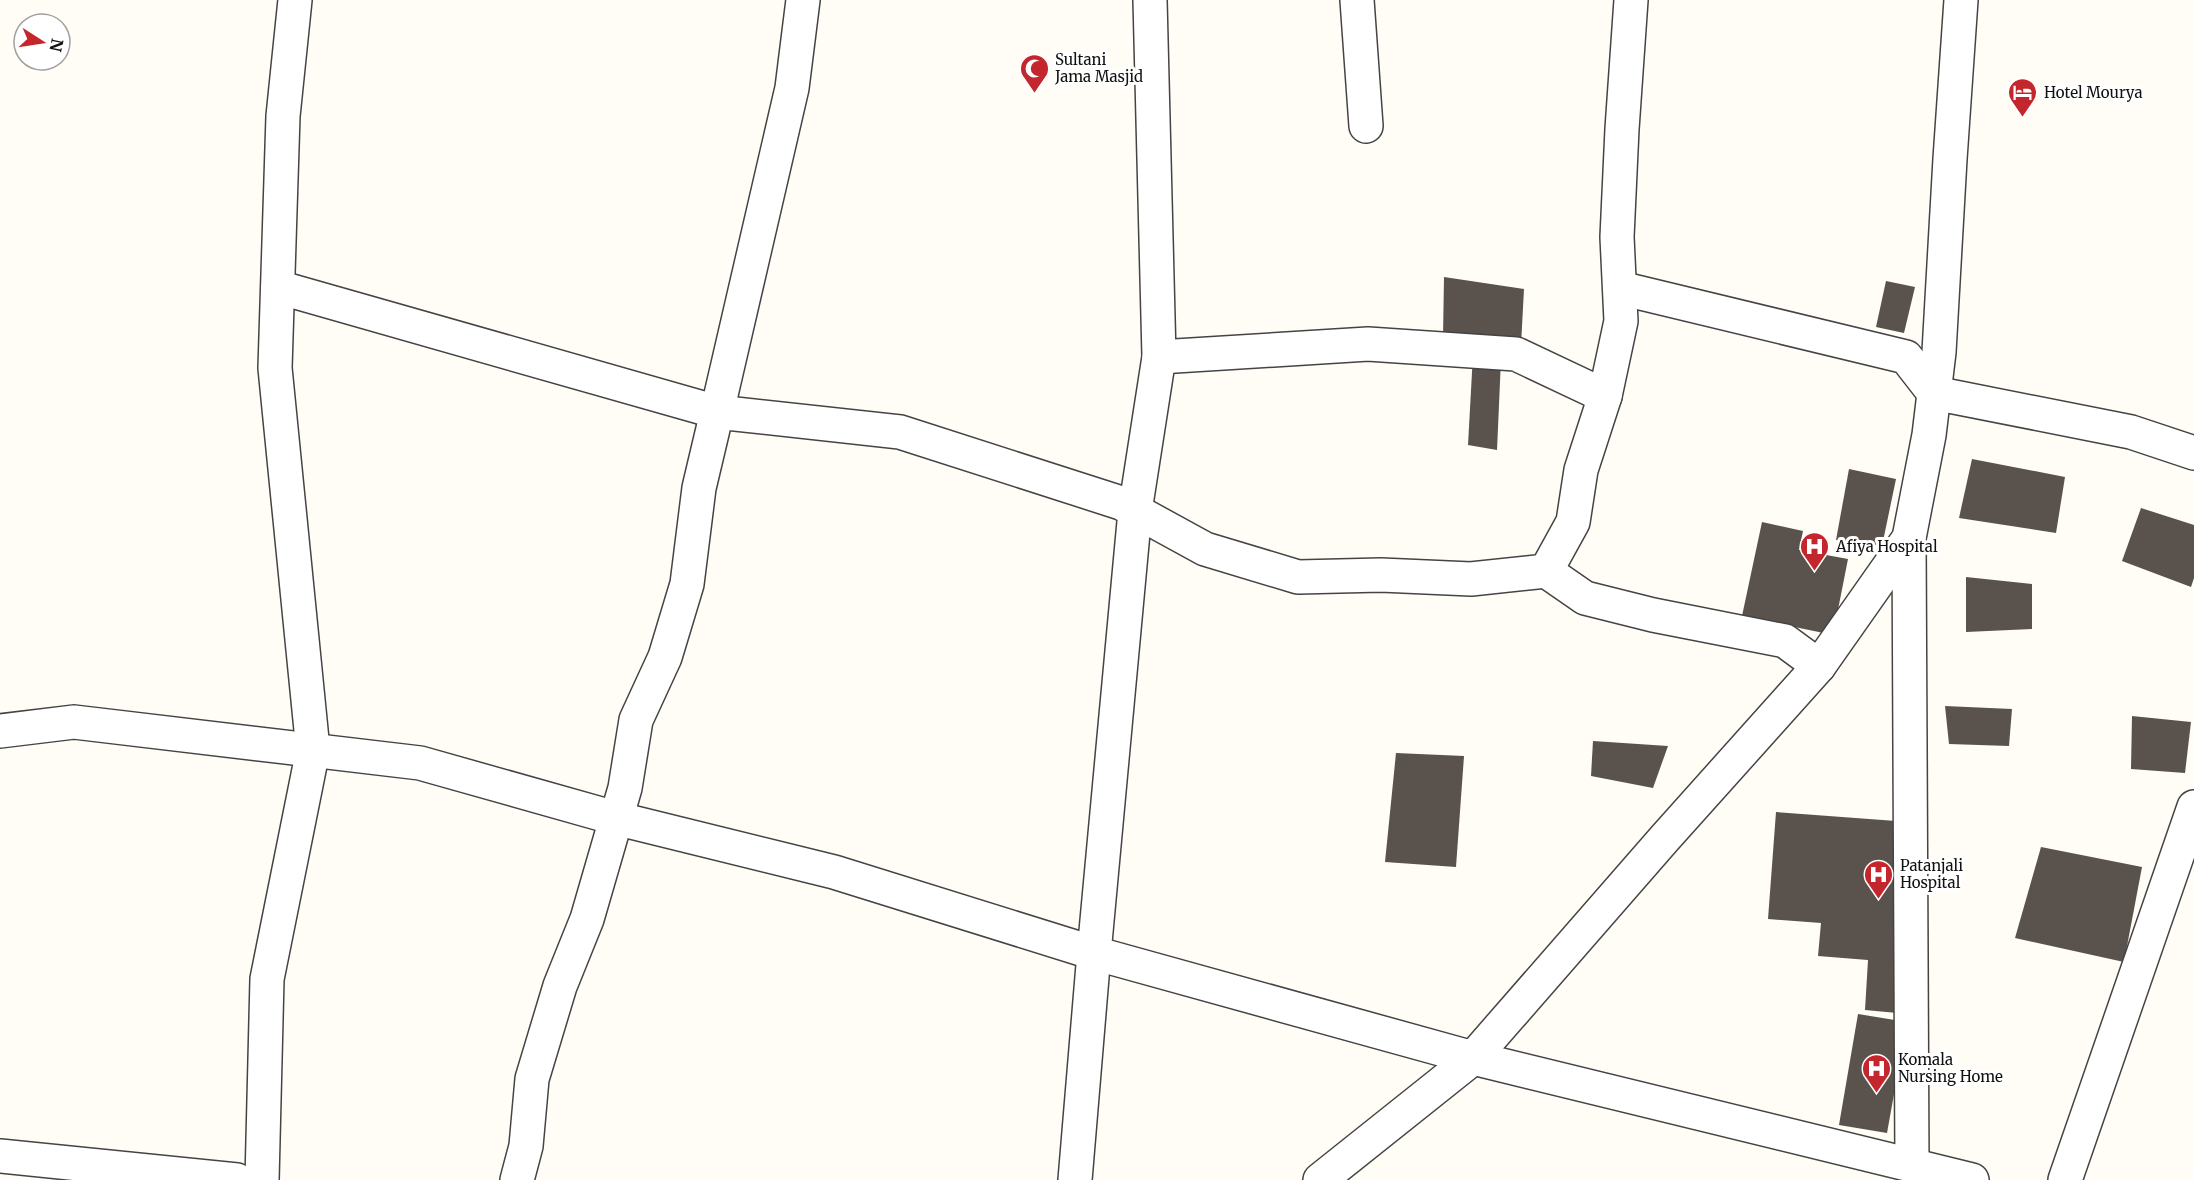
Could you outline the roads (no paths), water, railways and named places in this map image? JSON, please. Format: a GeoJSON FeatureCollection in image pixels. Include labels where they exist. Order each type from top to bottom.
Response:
{"type":"FeatureCollection","features":[{"type":"Feature","properties":{"kind":"street"},"geometry":{"type":"LineString","coordinates":[[262,1180],[267,979],[313,750],[275,368],[283,116],[295,0]]}},
{"type":"Feature","properties":{"kind":"street"},"geometry":{"type":"LineString","coordinates":[[517,1180],[526,1146],[532,1079],[560,986],[587,919],[625,788],[636,720],[665,657],[687,584],[699,488],[792,87],[803,0]]}},
{"type":"Feature","properties":{"kind":"street"},"geometry":{"type":"LineString","coordinates":[[1075,1180],[1136,511],[1159,357],[1150,0]]}},
{"type":"Feature","properties":{"kind":"street"},"geometry":{"type":"LineString","coordinates":[[1357,0],[1366,126]]}},
{"type":"Feature","properties":{"kind":"street"},"geometry":{"type":"LineString","coordinates":[[1546,571],[1573,522],[1581,470],[1605,396],[1621,321],[1618,225],[1631,0]]}},
{"type":"Feature","properties":{"kind":"street"},"geometry":{"type":"LineString","coordinates":[[1912,1166],[1909,538],[1929,435],[1939,352],[1961,0]]}},
{"type":"Feature","properties":{"kind":"street"},"geometry":{"type":"LineString","coordinates":[[278,287],[717,412],[900,432],[1121,503],[1205,549],[1298,577],[1381,575],[1471,579],[1546,571],[1585,598],[1653,615],[1785,641],[1819,666]]}},
{"type":"Feature","properties":{"kind":"street"},"geometry":{"type":"LineString","coordinates":[[1620,288],[1906,357],[1934,393],[2131,432],[2194,453]]}},
{"type":"Feature","properties":{"kind":"street"},"geometry":{"type":"LineString","coordinates":[[1159,357],[1368,344],[1516,354],[1605,396]]}},
{"type":"Feature","properties":{"kind":"street"},"geometry":{"type":"LineString","coordinates":[[1320,1180],[1473,1058],[1819,666],[1909,538]]}},
{"type":"Feature","properties":{"kind":"street"},"geometry":{"type":"LineString","coordinates":[[0,731],[74,722],[420,763],[615,818],[834,872],[1094,953],[1473,1058],[1972,1180]]}},
{"type":"Feature","properties":{"kind":"street"},"geometry":{"type":"LineString","coordinates":[[2064,1180],[2194,807]]}},
{"type":"Feature","properties":{"kind":"street"},"geometry":{"type":"LineString","coordinates":[[0,1156],[237,1180]]}},
{"type":"Feature","properties":{"kind":"place","name":"Sultani Jama Masjid"},"geometry":{"type":"Point","coordinates":[1034,94]}},
{"type":"Feature","properties":{"kind":"place","name":"Hotel Mourya"},"geometry":{"type":"Point","coordinates":[2023,118]}},
{"type":"Feature","properties":{"kind":"place","name":"Afiya Hospital"},"geometry":{"type":"Point","coordinates":[1815,572]}},
{"type":"Feature","properties":{"kind":"place","name":"Patanjali Hospital"},"geometry":{"type":"Point","coordinates":[1879,900]}},
{"type":"Feature","properties":{"kind":"place","name":"Komala Nursing Home"},"geometry":{"type":"Point","coordinates":[1877,1094]}}]}
